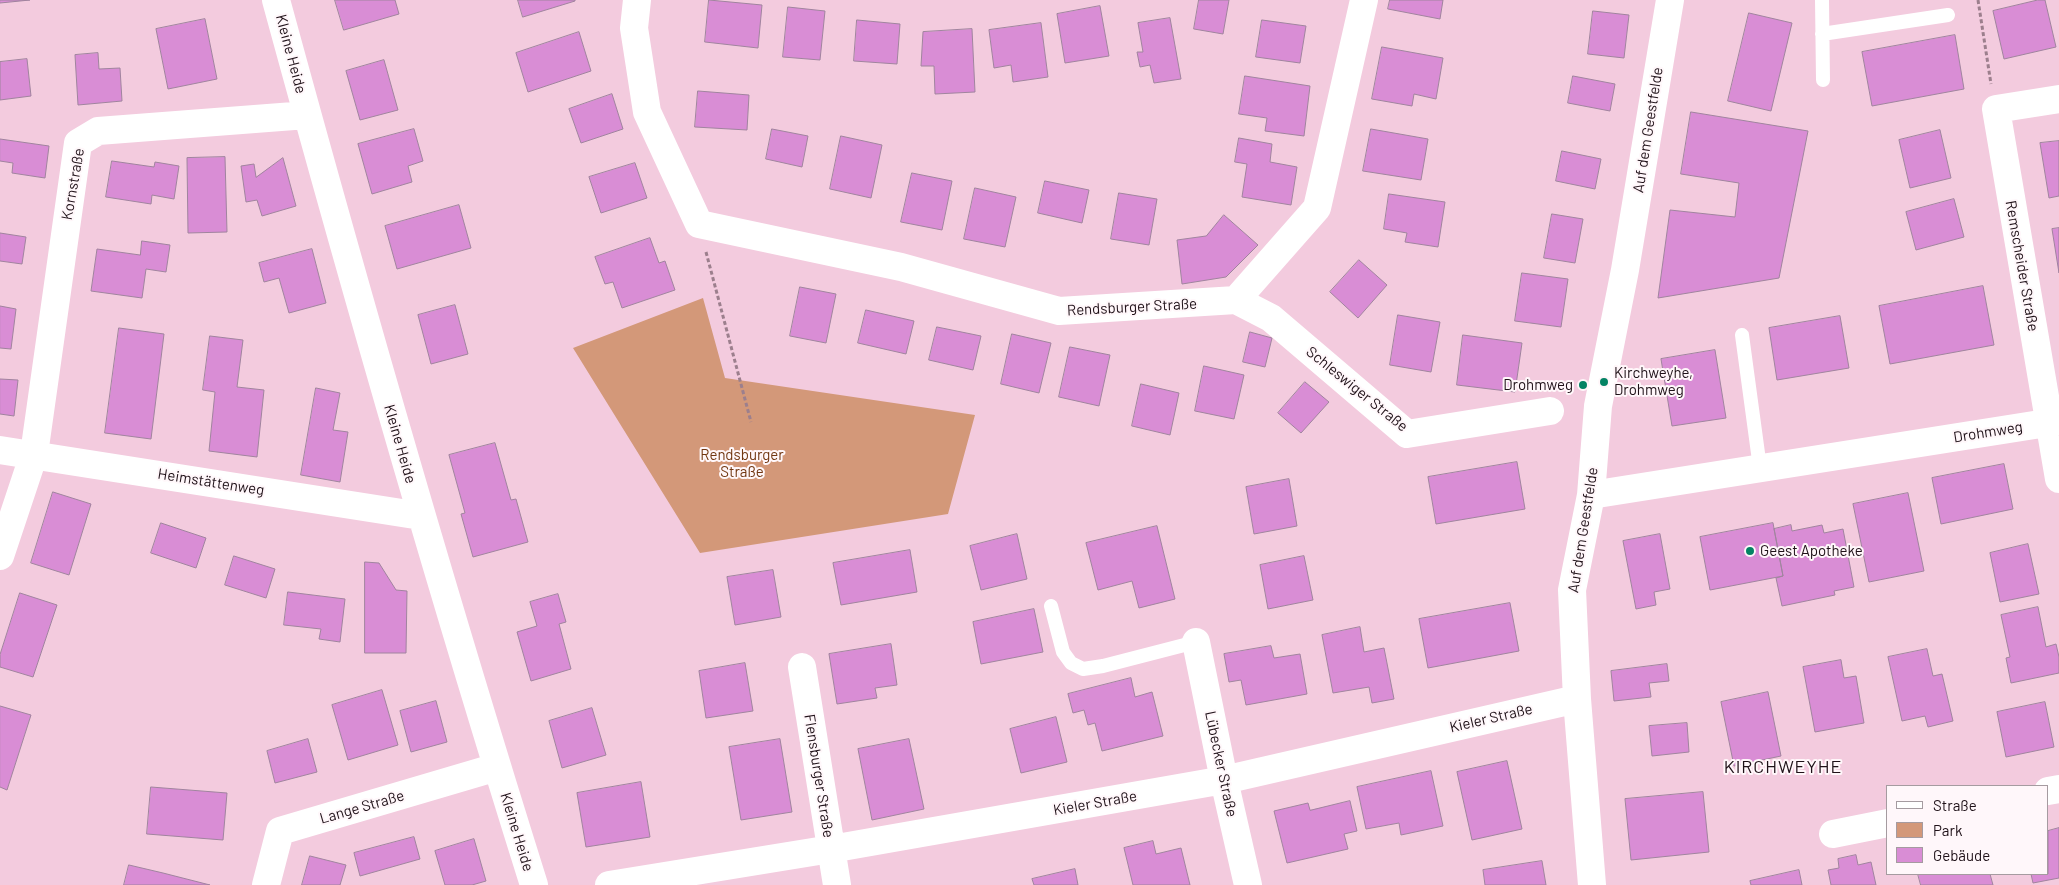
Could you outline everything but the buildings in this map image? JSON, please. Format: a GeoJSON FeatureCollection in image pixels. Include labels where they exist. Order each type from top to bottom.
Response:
{"type":"FeatureCollection","features":[{"type":"Feature","properties":{"kind":"street","name":"Kleine Heide"},"geometry":{"type":"LineString","coordinates":[[276,0],[421,516],[534,885]]}},
{"type":"Feature","properties":{"kind":"street"},"geometry":{"type":"LineString","coordinates":[[636,0],[634,28],[647,112],[699,224]]}},
{"type":"Feature","properties":{"kind":"street"},"geometry":{"type":"LineString","coordinates":[[1236,300],[1317,208],[1364,0]]}},
{"type":"Feature","properties":{"kind":"street","name":"Auf dem Geestfelde"},"geometry":{"type":"LineString","coordinates":[[1592,885],[1577,699],[1572,590],[1591,495],[1598,406],[1625,270],[1670,0]]}},
{"type":"Feature","properties":{"kind":"street"},"geometry":{"type":"LineString","coordinates":[[1996,109],[2059,99]]}},
{"type":"Feature","properties":{"kind":"street","name":"Remscheider Straße"},"geometry":{"type":"LineString","coordinates":[[1996,109],[2054,422],[2059,479]]}},
{"type":"Feature","properties":{"kind":"street","name":"Kornstraße"},"geometry":{"type":"LineString","coordinates":[[34,454],[78,143],[98,131],[307,115]]}},
{"type":"Feature","properties":{"kind":"street","name":"Rendsburger Straße"},"geometry":{"type":"LineString","coordinates":[[699,224],[901,267],[1059,311],[1236,300]]}},
{"type":"Feature","properties":{"kind":"street","name":"Schleswiger Straße"},"geometry":{"type":"LineString","coordinates":[[1236,300],[1271,318],[1407,434],[1550,411]]}},
{"type":"Feature","properties":{"kind":"street","name":"Drohmweg"},"geometry":{"type":"LineString","coordinates":[[1591,495],[2054,422]]}},
{"type":"Feature","properties":{"kind":"street","name":"Heimstättenweg"},"geometry":{"type":"LineString","coordinates":[[0,450],[421,516]]}},
{"type":"Feature","properties":{"kind":"street"},"geometry":{"type":"LineString","coordinates":[[0,556],[34,454]]}},
{"type":"Feature","properties":{"kind":"street","name":"Lübecker Straße"},"geometry":{"type":"LineString","coordinates":[[1196,642],[1248,885]]}},
{"type":"Feature","properties":{"kind":"street","name":"Flensburger Straße"},"geometry":{"type":"LineString","coordinates":[[802,668],[837,885]]}},
{"type":"Feature","properties":{"kind":"street","name":"Kieler Straße"},"geometry":{"type":"LineString","coordinates":[[609,885],[831,849],[1224,780],[1577,699]]}},
{"type":"Feature","properties":{"kind":"street","name":"Lange Straße"},"geometry":{"type":"LineString","coordinates":[[266,885],[280,831],[497,767]]}},
{"type":"Feature","properties":{"kind":"street"},"geometry":{"type":"LineString","coordinates":[[1833,834],[1886,823]]}},
{"type":"Feature","properties":{"kind":"lane"},"geometry":{"type":"LineString","coordinates":[[1822,0],[1823,80]]}},
{"type":"Feature","properties":{"kind":"lane"},"geometry":{"type":"LineString","coordinates":[[1822,34],[1948,15]]}},
{"type":"Feature","properties":{"kind":"lane"},"geometry":{"type":"LineString","coordinates":[[1742,335],[1760,468]]}},
{"type":"Feature","properties":{"kind":"lane"},"geometry":{"type":"LineString","coordinates":[[1052,606],[1063,652],[1071,663],[1083,669],[1103,666],[1196,642]]}},
{"type":"Feature","properties":{"kind":"path"},"geometry":{"type":"LineString","coordinates":[[1978,0],[1996,109]]}},
{"type":"Feature","properties":{"kind":"path"},"geometry":{"type":"LineString","coordinates":[[699,224],[751,422]]}},
{"type":"Feature","properties":{"kind":"green space","name":"Rendsburger Straße"},"geometry":{"type":"Polygon","coordinates":[[[703,298],[725,378],[975,415],[948,514],[700,553],[573,348],[703,298]]]}},
{"type":"Feature","properties":{"kind":"place","name":"Kirchweyhe, Drohmweg"},"geometry":{"type":"Point","coordinates":[1604,382]}},
{"type":"Feature","properties":{"kind":"place","name":"Drohmweg"},"geometry":{"type":"Point","coordinates":[1583,385]}},
{"type":"Feature","properties":{"kind":"place","name":"Geest Apotheke"},"geometry":{"type":"Point","coordinates":[1750,551]}},
{"type":"Feature","properties":{"kind":"district","name":"KIRCHWEYHE"},"geometry":{"type":"Point","coordinates":[1783,767]}}]}
